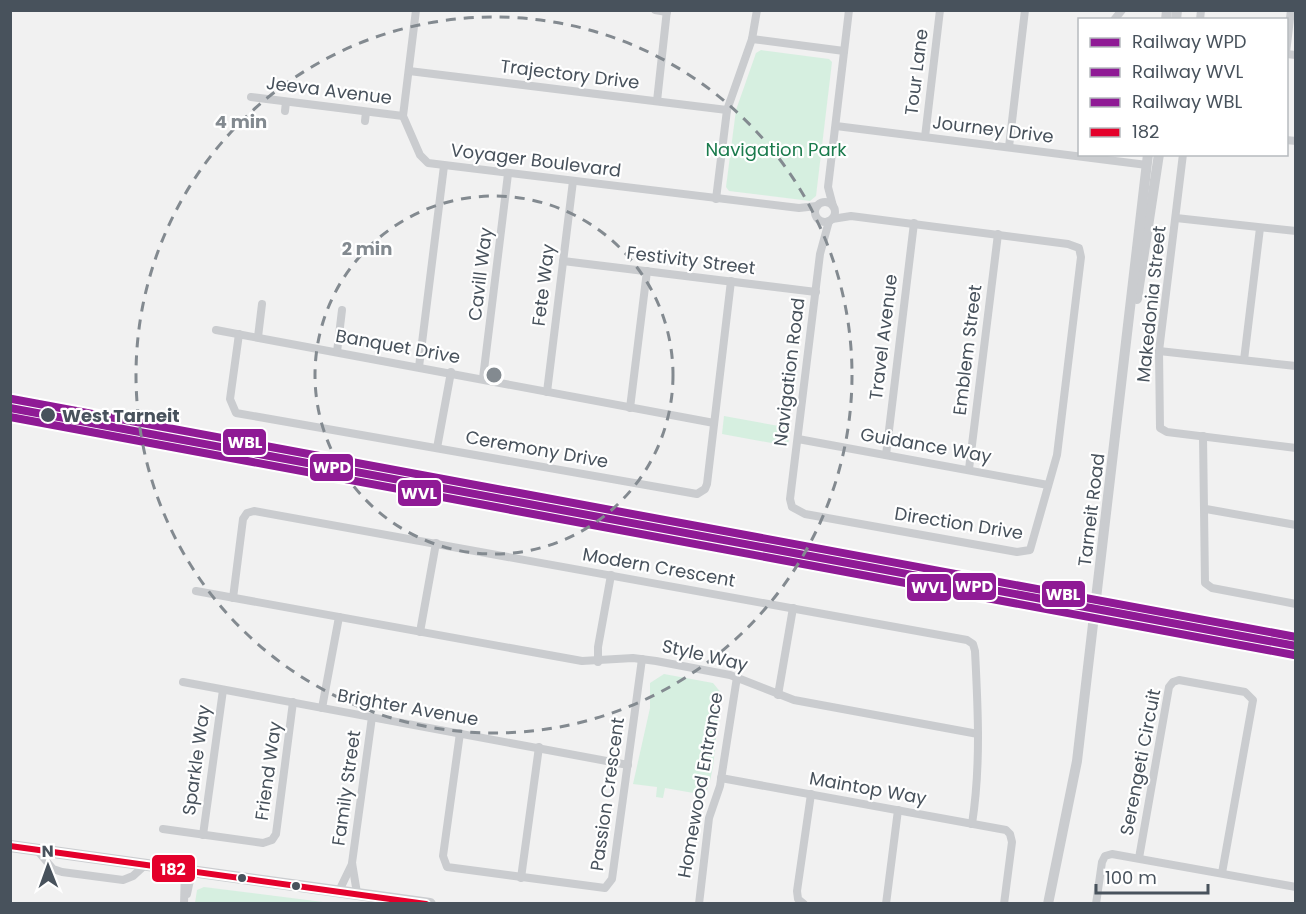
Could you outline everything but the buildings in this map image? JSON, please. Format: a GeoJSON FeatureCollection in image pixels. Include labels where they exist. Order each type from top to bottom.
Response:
{"type":"FeatureCollection","features":[{"type":"Feature","properties":{"kind":"main road"},"geometry":{"type":"LineString","coordinates":[[10,846],[357,893],[405,902],[430,903]]}},
{"type":"Feature","properties":{"kind":"street"},"geometry":{"type":"LineString","coordinates":[[403,116],[416,10]]}},
{"type":"Feature","properties":{"kind":"street"},"geometry":{"type":"LineString","coordinates":[[655,10],[667,11],[657,101]]}},
{"type":"Feature","properties":{"kind":"street"},"geometry":{"type":"LineString","coordinates":[[716,199],[727,110],[752,39],[757,10]]}},
{"type":"Feature","properties":{"kind":"street"},"geometry":{"type":"LineString","coordinates":[[818,206],[828,187],[849,10]]}},
{"type":"Feature","properties":{"kind":"street","name":"Tour Lane"},"geometry":{"type":"LineString","coordinates":[[925,137],[940,10]]}},
{"type":"Feature","properties":{"kind":"street"},"geometry":{"type":"LineString","coordinates":[[1009,147],[1025,10]]}},
{"type":"Feature","properties":{"kind":"street"},"geometry":{"type":"LineString","coordinates":[[1288,43],[1291,10]]}},
{"type":"Feature","properties":{"kind":"street"},"geometry":{"type":"LineString","coordinates":[[752,39],[844,51]]}},
{"type":"Feature","properties":{"kind":"street","name":"Trajectory Drive"},"geometry":{"type":"LineString","coordinates":[[409,71],[727,110]]}},
{"type":"Feature","properties":{"kind":"street","name":"Jeeva Avenue"},"geometry":{"type":"LineString","coordinates":[[251,97],[286,106],[365,116],[403,116]]}},
{"type":"Feature","properties":{"kind":"street","name":"Voyager Boulevard"},"geometry":{"type":"LineString","coordinates":[[403,116],[423,159],[428,163],[716,199],[799,208],[818,206],[826,202],[833,207]]}},
{"type":"Feature","properties":{"kind":"street","name":"Journey Drive"},"geometry":{"type":"LineString","coordinates":[[836,126],[1078,154]]}},
{"type":"Feature","properties":{"kind":"street","name":"Journey Drive"},"geometry":{"type":"LineString","coordinates":[[1093,156],[1148,160]]}},
{"type":"Feature","properties":{"kind":"street"},"geometry":{"type":"LineString","coordinates":[[1126,348],[1156,180],[1158,156]]}},
{"type":"Feature","properties":{"kind":"street","name":"Makedonia Street"},"geometry":{"type":"LineString","coordinates":[[1183,156],[1159,351],[1160,428],[1167,432],[1296,448]]}},
{"type":"Feature","properties":{"kind":"street"},"geometry":{"type":"LineString","coordinates":[[1148,160],[1156,180]]}},
{"type":"Feature","properties":{"kind":"street","name":"Tarneit Road"},"geometry":{"type":"LineString","coordinates":[[1048,903],[1077,761],[1095,626],[1148,160]]}},
{"type":"Feature","properties":{"kind":"street"},"geometry":{"type":"LineString","coordinates":[[419,367],[444,166]]}},
{"type":"Feature","properties":{"kind":"street","name":"Cavill Way"},"geometry":{"type":"LineString","coordinates":[[483,378],[508,174]]}},
{"type":"Feature","properties":{"kind":"street","name":"Fete Way"},"geometry":{"type":"LineString","coordinates":[[547,392],[573,181]]}},
{"type":"Feature","properties":{"kind":"street"},"geometry":{"type":"LineString","coordinates":[[828,187],[833,207],[851,216]]}},
{"type":"Feature","properties":{"kind":"street","name":"Navigation Road"},"geometry":{"type":"LineString","coordinates":[[818,206],[822,239]]}},
{"type":"Feature","properties":{"kind":"street","name":"Navigation Road"},"geometry":{"type":"LineString","coordinates":[[794,509],[790,499],[822,239],[833,207]]}},
{"type":"Feature","properties":{"kind":"street","name":"Voyager Boulevard"},"geometry":{"type":"LineString","coordinates":[[799,208],[818,219],[830,220]]}},
{"type":"Feature","properties":{"kind":"street"},"geometry":{"type":"LineString","coordinates":[[830,220],[851,216],[998,234]]}},
{"type":"Feature","properties":{"kind":"street"},"geometry":{"type":"LineString","coordinates":[[1176,218],[1296,231]]}},
{"type":"Feature","properties":{"kind":"street","name":"Travel Avenue"},"geometry":{"type":"LineString","coordinates":[[886,454],[914,223]]}},
{"type":"Feature","properties":{"kind":"street"},"geometry":{"type":"LineString","coordinates":[[1244,360],[1260,228]]}},
{"type":"Feature","properties":{"kind":"street","name":"Direction Drive"},"geometry":{"type":"LineString","coordinates":[[794,509],[805,514],[1024,553],[1032,546],[1057,455],[1081,257],[1078,248],[1068,244],[998,234]]}},
{"type":"Feature","properties":{"kind":"street","name":"Emblem Street"},"geometry":{"type":"LineString","coordinates":[[969,470],[998,234]]}},
{"type":"Feature","properties":{"kind":"street","name":"Festivity Street"},"geometry":{"type":"LineString","coordinates":[[563,261],[816,292]]}},
{"type":"Feature","properties":{"kind":"street"},"geometry":{"type":"LineString","coordinates":[[630,408],[647,271]]}},
{"type":"Feature","properties":{"kind":"street","name":"Ceremony Drive"},"geometry":{"type":"LineString","coordinates":[[239,334],[230,399],[236,413],[697,494],[705,489],[707,484],[731,281]]}},
{"type":"Feature","properties":{"kind":"street"},"geometry":{"type":"LineString","coordinates":[[258,337],[262,304]]}},
{"type":"Feature","properties":{"kind":"street"},"geometry":{"type":"LineString","coordinates":[[337,352],[342,310]]}},
{"type":"Feature","properties":{"kind":"street","name":"Banquet Drive"},"geometry":{"type":"LineString","coordinates":[[216,330],[451,372],[714,423]]}},
{"type":"Feature","properties":{"kind":"street"},"geometry":{"type":"LineString","coordinates":[[1159,351],[1296,366]]}},
{"type":"Feature","properties":{"kind":"street"},"geometry":{"type":"LineString","coordinates":[[437,448],[451,372]]}},
{"type":"Feature","properties":{"kind":"street"},"geometry":{"type":"LineString","coordinates":[[1203,436],[1206,509],[1204,575],[1208,586],[1296,604]]}},
{"type":"Feature","properties":{"kind":"street","name":"Guidance Way"},"geometry":{"type":"LineString","coordinates":[[798,439],[1048,485]]}},
{"type":"Feature","properties":{"kind":"street"},"geometry":{"type":"LineString","coordinates":[[1206,509],[1296,525]]}},
{"type":"Feature","properties":{"kind":"street","name":"Modern Crescent"},"geometry":{"type":"LineString","coordinates":[[233,598],[243,519],[251,511],[969,641],[975,651],[979,773],[972,824]]}},
{"type":"Feature","properties":{"kind":"street"},"geometry":{"type":"LineString","coordinates":[[420,632],[436,543]]}},
{"type":"Feature","properties":{"kind":"street"},"geometry":{"type":"LineString","coordinates":[[598,662],[598,647],[611,575]]}},
{"type":"Feature","properties":{"kind":"street","name":"Style Way"},"geometry":{"type":"LineString","coordinates":[[196,591],[575,660],[598,662],[642,659],[736,677],[778,695],[978,734]]}},
{"type":"Feature","properties":{"kind":"street"},"geometry":{"type":"LineString","coordinates":[[778,695],[793,608]]}},
{"type":"Feature","properties":{"kind":"street"},"geometry":{"type":"LineString","coordinates":[[322,708],[339,617]]}},
{"type":"Feature","properties":{"kind":"street","name":"Passion Crescent"},"geometry":{"type":"LineString","coordinates":[[460,733],[443,860],[451,868],[600,888],[609,886],[642,659]]}},
{"type":"Feature","properties":{"kind":"street","name":"Homewood Entrance"},"geometry":{"type":"LineString","coordinates":[[698,902],[710,814],[721,778],[736,677]]}},
{"type":"Feature","properties":{"kind":"street","name":"Serengeti Circuit"},"geometry":{"type":"LineString","coordinates":[[1139,858],[1170,687],[1176,681],[1190,682],[1245,692],[1253,700],[1222,873]]}},
{"type":"Feature","properties":{"kind":"street","name":"Brighter Avenue"},"geometry":{"type":"LineString","coordinates":[[183,682],[628,765]]}},
{"type":"Feature","properties":{"kind":"street","name":"Sparkle Way"},"geometry":{"type":"LineString","coordinates":[[203,835],[223,690]]}},
{"type":"Feature","properties":{"kind":"street","name":"Friend Way"},"geometry":{"type":"LineString","coordinates":[[163,830],[263,843],[274,837],[293,702]]}},
{"type":"Feature","properties":{"kind":"street","name":"Family Street"},"geometry":{"type":"LineString","coordinates":[[339,891],[352,863],[372,717]]}},
{"type":"Feature","properties":{"kind":"street"},"geometry":{"type":"LineString","coordinates":[[522,878],[539,747]]}},
{"type":"Feature","properties":{"kind":"street","name":"Maintop Way"},"geometry":{"type":"LineString","coordinates":[[721,778],[1009,832],[1012,842],[1004,903]]}},
{"type":"Feature","properties":{"kind":"street"},"geometry":{"type":"LineString","coordinates":[[804,903],[798,899],[797,891],[811,794]]}},
{"type":"Feature","properties":{"kind":"street"},"geometry":{"type":"LineString","coordinates":[[886,903],[898,810]]}},
{"type":"Feature","properties":{"kind":"street"},"geometry":{"type":"LineString","coordinates":[[37,850],[53,869],[62,872],[126,880],[145,865]]}},
{"type":"Feature","properties":{"kind":"street"},"geometry":{"type":"LineString","coordinates":[[1096,903],[1095,896],[1105,856],[1114,854],[1296,887]]}},
{"type":"Feature","properties":{"kind":"street","name":"Family Street"},"geometry":{"type":"LineString","coordinates":[[352,863],[357,893]]}},
{"type":"Feature","properties":{"kind":"street"},"geometry":{"type":"LineString","coordinates":[[184,903],[189,871]]}},
{"type":"Feature","properties":{"kind":"green space","name":"Navigation Park"},"geometry":{"type":"Polygon","coordinates":[[[761,50],[829,59],[832,62],[816,196],[810,201],[729,191],[726,187],[736,110],[756,53],[761,50]]]}},
{"type":"Feature","properties":{"kind":"green space"},"geometry":{"type":"Polygon","coordinates":[[[724,416],[790,428],[788,446],[722,434],[724,416]]]}},
{"type":"Feature","properties":{"kind":"green space"},"geometry":{"type":"Polygon","coordinates":[[[664,674],[713,683],[722,694],[712,772],[705,795],[665,788],[663,798],[656,797],[657,787],[633,784],[650,708],[650,683],[664,674]]]}},
{"type":"Feature","properties":{"kind":"green space"},"geometry":{"type":"Polygon","coordinates":[[[204,887],[331,903],[195,903],[197,890],[204,887]]]}},
{"type":"Feature","properties":{"kind":"rail line","name":"WBL"},"geometry":{"type":"LineString","coordinates":[[12,399],[1296,637]]}},
{"type":"Feature","properties":{"kind":"rail line","name":"WPD"},"geometry":{"type":"LineString","coordinates":[[10,408],[1296,646]]}},
{"type":"Feature","properties":{"kind":"rail line","name":"WVL"},"geometry":{"type":"LineString","coordinates":[[10,417],[1294,655]]}},
{"type":"Feature","properties":{"kind":"transit line","name":"182"},"geometry":{"type":"LineString","coordinates":[[10,846],[426,904]]}},
{"type":"Feature","properties":{"kind":"place","name":"West Tarneit"},"geometry":{"type":"Point","coordinates":[48,415]}}]}
